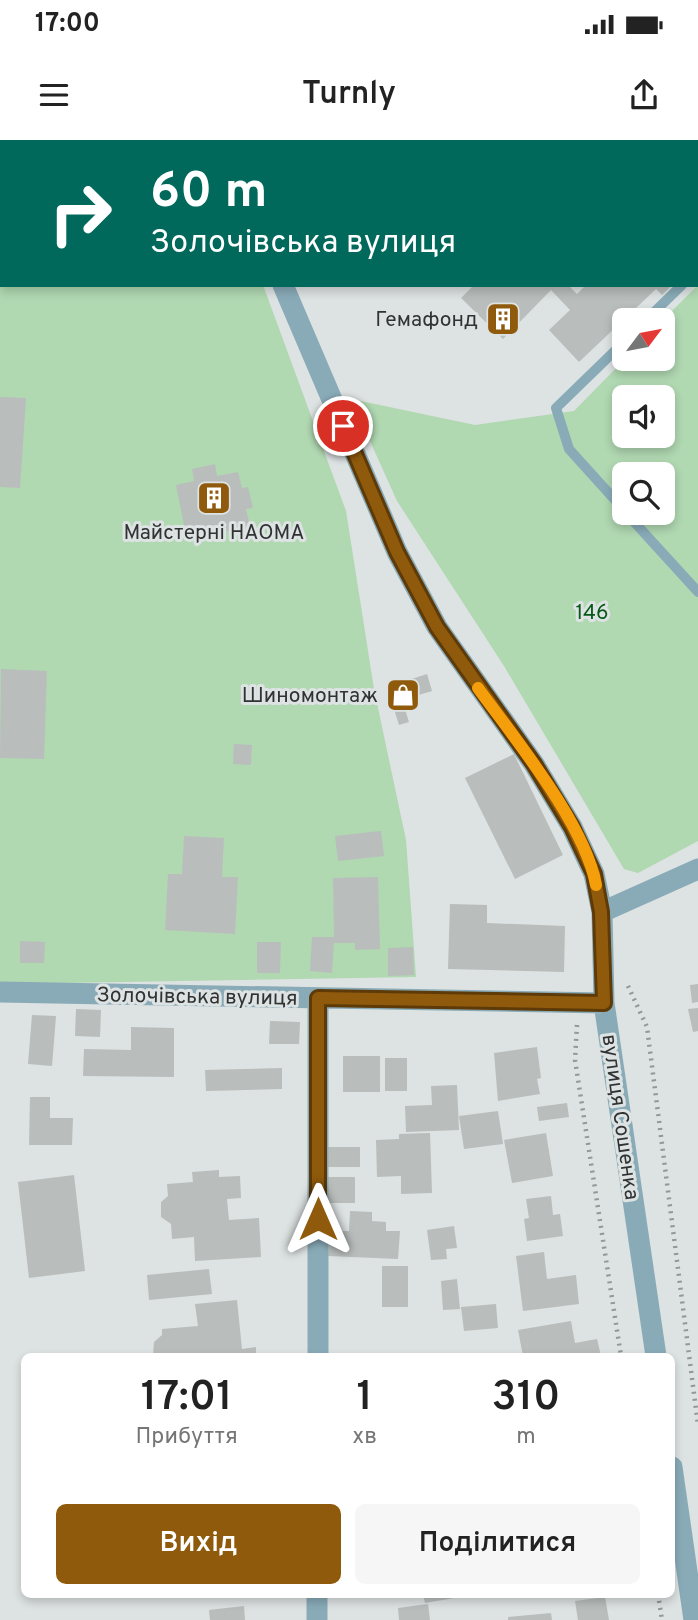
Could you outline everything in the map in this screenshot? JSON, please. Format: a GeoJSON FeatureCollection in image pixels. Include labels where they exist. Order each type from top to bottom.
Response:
{"type":"FeatureCollection","features":[{"type":"Feature","properties":{"kind":"street","name":"вулиця Сошенка"},"geometry":{"type":"LineString","coordinates":[[284,287],[397,552],[437,627],[534,764],[572,827],[594,874],[601,912],[604,1003],[656,1353]]}},
{"type":"Feature","properties":{"kind":"street"},"geometry":{"type":"LineString","coordinates":[[601,912],[698,869]]}},
{"type":"Feature","properties":{"kind":"street","name":"Золочівська вулиця"},"geometry":{"type":"LineString","coordinates":[[0,992],[604,1003]]}},
{"type":"Feature","properties":{"kind":"street"},"geometry":{"type":"LineString","coordinates":[[318,998],[318,1353]]}},
{"type":"Feature","properties":{"kind":"street"},"geometry":{"type":"LineString","coordinates":[[675,1488],[694,1620]]}},
{"type":"Feature","properties":{"kind":"street"},"geometry":{"type":"LineString","coordinates":[[317,1598],[317,1620]]}},
{"type":"Feature","properties":{"kind":"lane"},"geometry":{"type":"LineString","coordinates":[[658,308],[679,287]]}},
{"type":"Feature","properties":{"kind":"lane"},"geometry":{"type":"LineString","coordinates":[[612,354],[556,408],[569,449],[612,497]]}},
{"type":"Feature","properties":{"kind":"lane"},"geometry":{"type":"LineString","coordinates":[[638,525],[698,592]]}},
{"type":"Feature","properties":{"kind":"path"},"geometry":{"type":"LineString","coordinates":[[628,976],[628,986],[647,1027],[698,1425]]}},
{"type":"Feature","properties":{"kind":"path"},"geometry":{"type":"LineString","coordinates":[[578,1002],[575,1060],[621,1353]]}},
{"type":"Feature","properties":{"kind":"path"},"geometry":{"type":"LineString","coordinates":[[659,1598],[662,1620]]}},
{"type":"Feature","properties":{"kind":"green space"},"geometry":{"type":"Polygon","coordinates":[[[0,287],[264,287],[346,511],[374,689],[406,840],[416,977],[0,984],[0,287]]]}},
{"type":"Feature","properties":{"kind":"green space","name":"146"},"geometry":{"type":"Polygon","coordinates":[[[698,287],[698,841],[638,873],[624,869],[504,666],[397,501],[351,399],[475,425],[574,411],[613,371],[676,371],[675,308],[698,287]]]}},
{"type":"Feature","properties":{"kind":"building"},"geometry":{"type":"Polygon","coordinates":[[[472,287],[570,287],[577,294],[584,287],[670,287],[662,295],[656,289],[636,308],[612,308],[612,331],[579,362],[549,330],[570,310],[551,290],[503,339],[461,298],[472,287]]]}},
{"type":"Feature","properties":{"kind":"building"},"geometry":{"type":"Polygon","coordinates":[[[0,397],[26,398],[20,488],[0,487],[0,397]]]}},
{"type":"Feature","properties":{"kind":"building","name":"Майстерні НАОМА"},"geometry":{"type":"Polygon","coordinates":[[[215,464],[217,476],[238,472],[242,488],[248,487],[253,508],[246,509],[250,526],[223,532],[224,538],[211,541],[210,535],[187,540],[176,485],[194,481],[192,469],[215,464]]]}},
{"type":"Feature","properties":{"kind":"building"},"geometry":{"type":"Polygon","coordinates":[[[1,669],[47,671],[44,759],[0,758],[1,669]]]}},
{"type":"Feature","properties":{"kind":"building","name":"Шиномонтаж"},"geometry":{"type":"Polygon","coordinates":[[[427,674],[432,691],[402,700],[409,722],[399,725],[387,687],[427,674]]]}},
{"type":"Feature","properties":{"kind":"building"},"geometry":{"type":"Polygon","coordinates":[[[234,744],[252,745],[251,765],[233,764],[234,744]]]}},
{"type":"Feature","properties":{"kind":"building"},"geometry":{"type":"Polygon","coordinates":[[[514,754],[563,855],[515,879],[465,778],[514,754]]]}},
{"type":"Feature","properties":{"kind":"building"},"geometry":{"type":"Polygon","coordinates":[[[381,831],[384,856],[338,861],[335,836],[381,831]]]}},
{"type":"Feature","properties":{"kind":"building"},"geometry":{"type":"Polygon","coordinates":[[[184,836],[224,838],[222,877],[238,877],[235,934],[165,930],[168,874],[182,874],[184,836]]]}},
{"type":"Feature","properties":{"kind":"building"},"geometry":{"type":"Polygon","coordinates":[[[378,877],[380,949],[355,950],[355,943],[334,943],[332,973],[310,971],[312,937],[334,937],[333,878],[378,877]]]}},
{"type":"Feature","properties":{"kind":"building"},"geometry":{"type":"Polygon","coordinates":[[[450,904],[487,905],[487,923],[565,926],[564,972],[448,969],[450,904]]]}},
{"type":"Feature","properties":{"kind":"building"},"geometry":{"type":"Polygon","coordinates":[[[20,941],[45,942],[44,963],[20,963],[20,941]]]}},
{"type":"Feature","properties":{"kind":"building"},"geometry":{"type":"Polygon","coordinates":[[[257,942],[281,942],[280,973],[257,973],[257,942]]]}},
{"type":"Feature","properties":{"kind":"building"},"geometry":{"type":"Polygon","coordinates":[[[413,947],[414,975],[388,976],[388,948],[413,947]]]}},
{"type":"Feature","properties":{"kind":"building"},"geometry":{"type":"Polygon","coordinates":[[[698,984],[698,1002],[692,1003],[690,985],[698,984]]]}},
{"type":"Feature","properties":{"kind":"building"},"geometry":{"type":"Polygon","coordinates":[[[698,1008],[698,1031],[693,1032],[688,1009],[698,1008]]]}},
{"type":"Feature","properties":{"kind":"building"},"geometry":{"type":"Polygon","coordinates":[[[76,1009],[101,1010],[100,1037],[75,1036],[76,1009]]]}},
{"type":"Feature","properties":{"kind":"building"},"geometry":{"type":"Polygon","coordinates":[[[32,1015],[56,1016],[52,1066],[28,1064],[32,1015]]]}},
{"type":"Feature","properties":{"kind":"building"},"geometry":{"type":"Polygon","coordinates":[[[270,1021],[300,1022],[299,1044],[269,1044],[270,1021]]]}},
{"type":"Feature","properties":{"kind":"building"},"geometry":{"type":"Polygon","coordinates":[[[131,1027],[174,1028],[174,1077],[83,1076],[84,1049],[131,1050],[131,1027]]]}},
{"type":"Feature","properties":{"kind":"building"},"geometry":{"type":"Polygon","coordinates":[[[537,1047],[540,1094],[498,1101],[494,1053],[537,1047]]]}},
{"type":"Feature","properties":{"kind":"building"},"geometry":{"type":"Polygon","coordinates":[[[343,1056],[380,1056],[380,1092],[343,1092],[343,1056]]]}},
{"type":"Feature","properties":{"kind":"building"},"geometry":{"type":"Polygon","coordinates":[[[385,1058],[407,1058],[407,1091],[385,1091],[385,1058]]]}},
{"type":"Feature","properties":{"kind":"building"},"geometry":{"type":"Polygon","coordinates":[[[282,1068],[282,1089],[206,1091],[205,1070],[282,1068]]]}},
{"type":"Feature","properties":{"kind":"building"},"geometry":{"type":"Polygon","coordinates":[[[457,1085],[459,1130],[406,1132],[405,1106],[432,1105],[431,1086],[457,1085]]]}},
{"type":"Feature","properties":{"kind":"building"},"geometry":{"type":"Polygon","coordinates":[[[30,1097],[50,1097],[50,1118],[73,1118],[72,1145],[29,1145],[30,1097]]]}},
{"type":"Feature","properties":{"kind":"building"},"geometry":{"type":"Polygon","coordinates":[[[567,1103],[569,1117],[539,1121],[537,1107],[567,1103]]]}},
{"type":"Feature","properties":{"kind":"building"},"geometry":{"type":"Polygon","coordinates":[[[498,1111],[503,1144],[464,1149],[459,1116],[498,1111]]]}},
{"type":"Feature","properties":{"kind":"building"},"geometry":{"type":"Polygon","coordinates":[[[430,1133],[432,1193],[401,1194],[401,1176],[377,1177],[376,1140],[399,1139],[399,1134],[430,1133]]]}},
{"type":"Feature","properties":{"kind":"building"},"geometry":{"type":"Polygon","coordinates":[[[546,1133],[553,1176],[512,1183],[504,1140],[546,1133]]]}},
{"type":"Feature","properties":{"kind":"building"},"geometry":{"type":"Polygon","coordinates":[[[328,1147],[360,1147],[360,1167],[328,1167],[328,1147]]]}},
{"type":"Feature","properties":{"kind":"building"},"geometry":{"type":"Polygon","coordinates":[[[219,1170],[219,1177],[240,1176],[241,1198],[227,1199],[229,1220],[259,1218],[261,1257],[195,1261],[194,1237],[172,1239],[171,1224],[161,1217],[161,1202],[168,1196],[167,1184],[193,1182],[192,1172],[219,1170]]]}},
{"type":"Feature","properties":{"kind":"building"},"geometry":{"type":"Polygon","coordinates":[[[74,1175],[85,1271],[29,1278],[18,1182],[74,1175]]]}},
{"type":"Feature","properties":{"kind":"building"},"geometry":{"type":"Polygon","coordinates":[[[328,1177],[355,1177],[355,1203],[328,1203],[328,1177]]]}},
{"type":"Feature","properties":{"kind":"building"},"geometry":{"type":"Polygon","coordinates":[[[551,1196],[553,1215],[560,1214],[563,1236],[527,1241],[524,1219],[529,1218],[526,1199],[551,1196]]]}},
{"type":"Feature","properties":{"kind":"building"},"geometry":{"type":"Polygon","coordinates":[[[350,1211],[372,1212],[372,1221],[386,1222],[386,1231],[400,1231],[398,1259],[328,1256],[329,1231],[349,1231],[350,1211]]]}},
{"type":"Feature","properties":{"kind":"building"},"geometry":{"type":"Polygon","coordinates":[[[454,1226],[457,1248],[446,1249],[447,1259],[431,1260],[427,1230],[454,1226]]]}},
{"type":"Feature","properties":{"kind":"building"},"geometry":{"type":"Polygon","coordinates":[[[544,1252],[547,1279],[576,1275],[579,1304],[523,1311],[516,1256],[544,1252]]]}},
{"type":"Feature","properties":{"kind":"building"},"geometry":{"type":"Polygon","coordinates":[[[382,1266],[408,1266],[408,1307],[382,1307],[382,1266]]]}},
{"type":"Feature","properties":{"kind":"building"},"geometry":{"type":"Polygon","coordinates":[[[209,1269],[212,1294],[149,1300],[147,1275],[209,1269]]]}},
{"type":"Feature","properties":{"kind":"building"},"geometry":{"type":"Polygon","coordinates":[[[457,1279],[460,1309],[443,1310],[441,1281],[457,1279]]]}},
{"type":"Feature","properties":{"kind":"building"},"geometry":{"type":"Polygon","coordinates":[[[237,1300],[242,1349],[256,1347],[256,1353],[153,1353],[154,1342],[162,1335],[162,1329],[198,1326],[195,1304],[237,1300]]]}},
{"type":"Feature","properties":{"kind":"building"},"geometry":{"type":"Polygon","coordinates":[[[496,1304],[498,1328],[464,1331],[461,1307],[496,1304]]]}},
{"type":"Feature","properties":{"kind":"building"},"geometry":{"type":"Polygon","coordinates":[[[571,1321],[575,1343],[597,1339],[600,1353],[522,1353],[518,1330],[571,1321]]]}},
{"type":"Feature","properties":{"kind":"building"},"geometry":{"type":"Polygon","coordinates":[[[424,1598],[454,1598],[425,1603],[424,1598]]]}},
{"type":"Feature","properties":{"kind":"building"},"geometry":{"type":"Polygon","coordinates":[[[605,1598],[609,1620],[578,1620],[575,1601],[605,1598]]]}},
{"type":"Feature","properties":{"kind":"building"},"geometry":{"type":"Polygon","coordinates":[[[428,1604],[430,1620],[399,1620],[398,1608],[428,1604]]]}},
{"type":"Feature","properties":{"kind":"building"},"geometry":{"type":"Polygon","coordinates":[[[244,1606],[245,1620],[210,1620],[209,1610],[244,1606]]]}},
{"type":"Feature","properties":{"kind":"building"},"geometry":{"type":"Polygon","coordinates":[[[551,1613],[552,1620],[508,1620],[508,1617],[551,1613]]]}},
{"type":"Feature","properties":{"kind":"slow traffic"},"geometry":{"type":"LineString","coordinates":[[478,688],[534,764],[572,827],[594,874],[596,885]]}},
{"type":"Feature","properties":{"kind":"place","name":"Гемафонд"},"geometry":{"type":"Point","coordinates":[503,319]}},
{"type":"Feature","properties":{"kind":"place","name":"Майстерні НАОМА"},"geometry":{"type":"Point","coordinates":[214,498]}},
{"type":"Feature","properties":{"kind":"place","name":"Шиномонтаж"},"geometry":{"type":"Point","coordinates":[403,695]}},
{"type":"Feature","properties":{"kind":"route"},"geometry":{"type":"LineString","coordinates":[[318,1219],[318,998],[604,1003],[601,912],[594,874],[572,827],[534,764],[437,627],[397,552],[343,426]]}}]}
